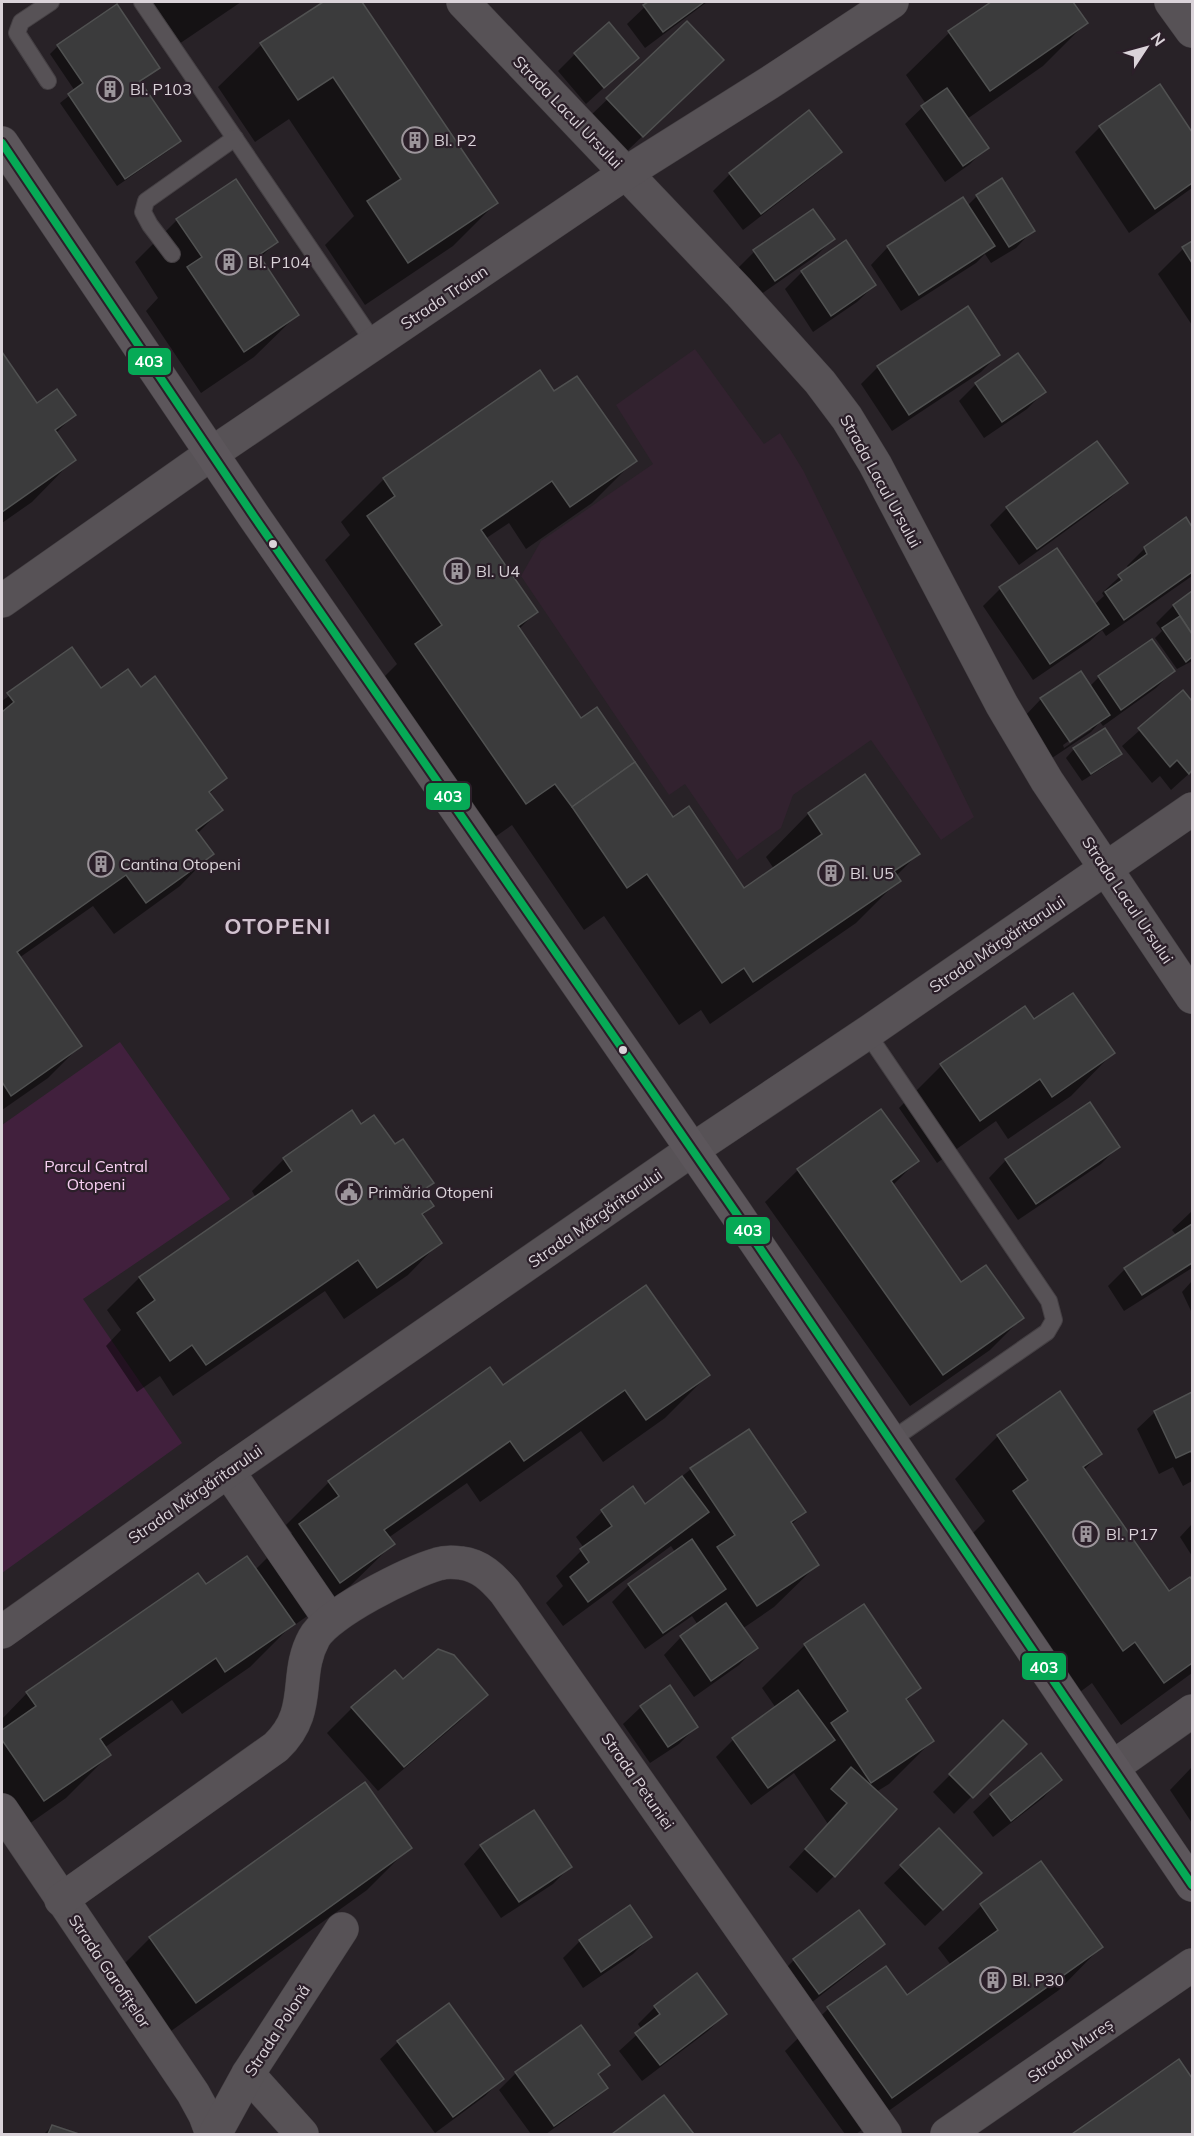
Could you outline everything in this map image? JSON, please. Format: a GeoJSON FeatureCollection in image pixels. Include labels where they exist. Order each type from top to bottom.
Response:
{"type":"FeatureCollection","features":[{"type":"Feature","properties":{"kind":"main road"},"geometry":{"type":"LineString","coordinates":[[5,156],[692,1150],[1192,1885]]}},
{"type":"Feature","properties":{"kind":"street","name":"Strada Lacul Ursului"},"geometry":{"type":"LineString","coordinates":[[463,2],[739,292],[820,382],[848,418],[875,464],[1002,705],[1047,781],[1192,997]]}},
{"type":"Feature","properties":{"kind":"street","name":"Strada Traian"},"geometry":{"type":"LineString","coordinates":[[2,601],[211,454],[626,172],[769,83],[892,2]]}},
{"type":"Feature","properties":{"kind":"street"},"geometry":{"type":"LineString","coordinates":[[1171,2],[1192,31]]}},
{"type":"Feature","properties":{"kind":"street","name":"Strada Mărgăritarului"},"geometry":{"type":"LineString","coordinates":[[2,1632],[228,1471],[692,1150],[867,1033],[1192,809]]}},
{"type":"Feature","properties":{"kind":"street"},"geometry":{"type":"LineString","coordinates":[[61,1900],[276,1747],[288,1736],[299,1713],[307,1657],[314,1637],[330,1620],[228,1471]]}},
{"type":"Feature","properties":{"kind":"street","name":"Strada Petuniei"},"geometry":{"type":"LineString","coordinates":[[330,1620],[380,1590],[440,1563],[461,1563],[479,1568],[493,1578],[885,2134]]}},
{"type":"Feature","properties":{"kind":"street"},"geometry":{"type":"LineString","coordinates":[[1113,1767],[1192,1711]]}},
{"type":"Feature","properties":{"kind":"street","name":"Strada Garofițelor"},"geometry":{"type":"LineString","coordinates":[[2,1810],[193,2093],[214,2134]]}},
{"type":"Feature","properties":{"kind":"street","name":"Strada Polonă"},"geometry":{"type":"LineString","coordinates":[[214,2134],[248,2074],[342,1929]]}},
{"type":"Feature","properties":{"kind":"street","name":"Strada Mureș"},"geometry":{"type":"LineString","coordinates":[[947,2134],[1192,1965]]}},
{"type":"Feature","properties":{"kind":"street"},"geometry":{"type":"LineString","coordinates":[[248,2074],[302,2134]]}},
{"type":"Feature","properties":{"kind":"lane"},"geometry":{"type":"LineString","coordinates":[[48,81],[17,33],[21,22],[51,2]]}},
{"type":"Feature","properties":{"kind":"lane"},"geometry":{"type":"LineString","coordinates":[[142,2],[375,344]]}},
{"type":"Feature","properties":{"kind":"lane"},"geometry":{"type":"LineString","coordinates":[[172,254],[143,212],[146,201],[235,138]]}},
{"type":"Feature","properties":{"kind":"lane"},"geometry":{"type":"LineString","coordinates":[[867,1033],[1049,1301],[1054,1320],[1047,1332],[890,1441]]}},
{"type":"Feature","properties":{"kind":"shaded area"},"geometry":{"type":"Polygon","coordinates":[[[695,349],[764,444],[780,433],[803,470],[974,817],[941,840],[871,740],[793,795],[781,828],[737,860],[685,784],[669,795],[521,576],[541,541],[653,464],[616,405],[695,349]]]}},
{"type":"Feature","properties":{"kind":"green space","name":"Parcul Central Otopeni"},"geometry":{"type":"Polygon","coordinates":[[[120,1042],[230,1199],[83,1299],[182,1443],[2,1573],[2,1125],[120,1042]]]}},
{"type":"Feature","properties":{"kind":"building","name":"Bl. P2"},"geometry":{"type":"Polygon","coordinates":[[[323,2],[362,2],[498,203],[408,263],[367,201],[401,179],[333,77],[298,100],[260,43],[323,2]]]}},
{"type":"Feature","properties":{"kind":"building"},"geometry":{"type":"Polygon","coordinates":[[[648,2],[704,2],[663,32],[643,5],[648,2]]]}},
{"type":"Feature","properties":{"kind":"building"},"geometry":{"type":"Polygon","coordinates":[[[991,2],[1073,2],[1088,23],[990,91],[948,31],[991,2]]]}},
{"type":"Feature","properties":{"kind":"building","name":"Bl. P103"},"geometry":{"type":"Polygon","coordinates":[[[117,4],[160,68],[140,81],[181,141],[125,179],[68,94],[83,83],[57,45],[117,4]]]}},
{"type":"Feature","properties":{"kind":"building"},"geometry":{"type":"Polygon","coordinates":[[[687,21],[724,60],[643,137],[606,98],[687,21]]]}},
{"type":"Feature","properties":{"kind":"building"},"geometry":{"type":"Polygon","coordinates":[[[609,22],[639,58],[604,88],[574,53],[609,22]]]}},
{"type":"Feature","properties":{"kind":"building"},"geometry":{"type":"Polygon","coordinates":[[[1160,84],[1192,132],[1192,183],[1155,209],[1099,126],[1160,84]]]}},
{"type":"Feature","properties":{"kind":"building"},"geometry":{"type":"Polygon","coordinates":[[[947,88],[989,148],[963,166],[921,106],[947,88]]]}},
{"type":"Feature","properties":{"kind":"building"},"geometry":{"type":"Polygon","coordinates":[[[809,110],[842,152],[761,214],[729,173],[809,110]]]}},
{"type":"Feature","properties":{"kind":"building"},"geometry":{"type":"Polygon","coordinates":[[[1002,178],[1035,231],[1009,247],[976,195],[1002,178]]]}},
{"type":"Feature","properties":{"kind":"building","name":"Bl. P104"},"geometry":{"type":"Polygon","coordinates":[[[236,179],[278,242],[259,255],[299,315],[244,352],[187,267],[202,257],[176,219],[236,179]]]}},
{"type":"Feature","properties":{"kind":"building"},"geometry":{"type":"Polygon","coordinates":[[[963,197],[995,246],[919,295],[887,246],[963,197]]]}},
{"type":"Feature","properties":{"kind":"building"},"geometry":{"type":"Polygon","coordinates":[[[813,209],[835,239],[775,281],[753,250],[813,209]]]}},
{"type":"Feature","properties":{"kind":"building"},"geometry":{"type":"Polygon","coordinates":[[[846,240],[876,285],[831,316],[801,271],[846,240]]]}},
{"type":"Feature","properties":{"kind":"building"},"geometry":{"type":"Polygon","coordinates":[[[1192,241],[1192,263],[1182,247],[1192,241]]]}},
{"type":"Feature","properties":{"kind":"building"},"geometry":{"type":"Polygon","coordinates":[[[968,306],[1000,355],[909,415],[877,366],[968,306]]]}},
{"type":"Feature","properties":{"kind":"building"},"geometry":{"type":"Polygon","coordinates":[[[2,352],[37,403],[57,389],[76,415],[55,430],[76,460],[2,512],[2,352]]]}},
{"type":"Feature","properties":{"kind":"building"},"geometry":{"type":"Polygon","coordinates":[[[1018,353],[1046,392],[1002,422],[975,383],[1018,353]]]}},
{"type":"Feature","properties":{"kind":"building","name":"Bl. U4"},"geometry":{"type":"Polygon","coordinates":[[[540,370],[554,391],[577,376],[637,461],[570,507],[552,481],[481,530],[538,612],[518,626],[581,718],[597,707],[635,762],[572,807],[555,784],[526,804],[415,644],[442,625],[367,516],[395,496],[383,478],[540,370]]]}},
{"type":"Feature","properties":{"kind":"building"},"geometry":{"type":"Polygon","coordinates":[[[1097,441],[1128,483],[1037,549],[1006,507],[1097,441]]]}},
{"type":"Feature","properties":{"kind":"building"},"geometry":{"type":"Polygon","coordinates":[[[1186,517],[1192,527],[1192,572],[1124,620],[1105,592],[1122,580],[1118,575],[1147,554],[1144,547],[1186,517]]]}},
{"type":"Feature","properties":{"kind":"building"},"geometry":{"type":"Polygon","coordinates":[[[1057,548],[1109,624],[1050,664],[999,587],[1057,548]]]}},
{"type":"Feature","properties":{"kind":"building"},"geometry":{"type":"Polygon","coordinates":[[[1192,591],[1192,634],[1173,605],[1192,591]]]}},
{"type":"Feature","properties":{"kind":"building"},"geometry":{"type":"Polygon","coordinates":[[[1180,616],[1192,634],[1192,657],[1186,662],[1162,628],[1180,616]]]}},
{"type":"Feature","properties":{"kind":"building"},"geometry":{"type":"Polygon","coordinates":[[[1152,639],[1175,671],[1121,710],[1098,676],[1152,639]]]}},
{"type":"Feature","properties":{"kind":"building","name":"Cantina Otopeni"},"geometry":{"type":"Polygon","coordinates":[[[72,647],[101,688],[128,669],[141,687],[155,676],[227,778],[209,792],[223,810],[196,830],[214,854],[146,903],[126,875],[17,952],[82,1046],[11,1096],[2,1082],[2,712],[14,702],[7,693],[72,647]]]}},
{"type":"Feature","properties":{"kind":"building"},"geometry":{"type":"Polygon","coordinates":[[[1081,671],[1110,715],[1070,742],[1040,698],[1081,671]]]}},
{"type":"Feature","properties":{"kind":"building"},"geometry":{"type":"Polygon","coordinates":[[[1183,690],[1192,701],[1192,770],[1189,774],[1177,760],[1170,767],[1138,728],[1183,690]]]}},
{"type":"Feature","properties":{"kind":"building"},"geometry":{"type":"Polygon","coordinates":[[[1105,728],[1122,754],[1091,774],[1073,748],[1105,728]]]}},
{"type":"Feature","properties":{"kind":"building","name":"Bl. U5"},"geometry":{"type":"Polygon","coordinates":[[[635,762],[673,817],[689,806],[744,888],[822,834],[808,813],[865,774],[920,854],[894,871],[901,881],[753,982],[744,968],[722,983],[647,874],[627,888],[572,807],[635,762]]]}},
{"type":"Feature","properties":{"kind":"building"},"geometry":{"type":"Polygon","coordinates":[[[1073,993],[1115,1053],[1052,1097],[1040,1079],[980,1121],[940,1064],[1025,1006],[1034,1019],[1073,993]]]}},
{"type":"Feature","properties":{"kind":"building"},"geometry":{"type":"Polygon","coordinates":[[[1090,1102],[1120,1147],[1036,1204],[1005,1159],[1090,1102]]]}},
{"type":"Feature","properties":{"kind":"building"},"geometry":{"type":"Polygon","coordinates":[[[881,1109],[919,1161],[891,1181],[961,1282],[986,1265],[1024,1318],[943,1375],[797,1169],[881,1109]]]}},
{"type":"Feature","properties":{"kind":"building"},"geometry":{"type":"Polygon","coordinates":[[[352,1110],[361,1124],[374,1115],[395,1144],[403,1139],[434,1183],[423,1190],[434,1206],[422,1214],[442,1243],[377,1288],[358,1260],[206,1365],[192,1345],[170,1361],[137,1313],[155,1300],[139,1277],[292,1171],[283,1158],[352,1110]]]}},
{"type":"Feature","properties":{"kind":"building"},"geometry":{"type":"Polygon","coordinates":[[[1192,1224],[1192,1263],[1142,1295],[1124,1268],[1192,1224]]]}},
{"type":"Feature","properties":{"kind":"building"},"geometry":{"type":"Polygon","coordinates":[[[646,1285],[710,1375],[646,1420],[625,1390],[524,1461],[510,1441],[384,1530],[395,1544],[340,1583],[299,1524],[339,1496],[328,1481],[490,1367],[503,1385],[646,1285]]]}},
{"type":"Feature","properties":{"kind":"building","name":"Bl. P17"},"geometry":{"type":"Polygon","coordinates":[[[1060,1391],[1102,1454],[1083,1467],[1169,1591],[1190,1577],[1192,1580],[1192,1663],[1164,1683],[1135,1642],[1123,1651],[1013,1491],[1028,1480],[997,1435],[1060,1391]]]}},
{"type":"Feature","properties":{"kind":"building"},"geometry":{"type":"Polygon","coordinates":[[[1192,1392],[1192,1454],[1191,1451],[1176,1458],[1154,1411],[1192,1392]]]}},
{"type":"Feature","properties":{"kind":"building"},"geometry":{"type":"Polygon","coordinates":[[[749,1429],[806,1512],[791,1522],[819,1565],[757,1606],[717,1547],[735,1535],[690,1468],[749,1429]]]}},
{"type":"Feature","properties":{"kind":"building"},"geometry":{"type":"Polygon","coordinates":[[[682,1476],[709,1512],[588,1602],[570,1577],[589,1562],[580,1549],[612,1526],[601,1510],[633,1486],[645,1504],[682,1476]]]}},
{"type":"Feature","properties":{"kind":"building"},"geometry":{"type":"Polygon","coordinates":[[[692,1539],[726,1589],[663,1633],[628,1584],[692,1539]]]}},
{"type":"Feature","properties":{"kind":"building"},"geometry":{"type":"Polygon","coordinates":[[[247,1556],[295,1624],[225,1672],[216,1658],[100,1739],[111,1755],[44,1801],[2,1740],[2,1730],[36,1706],[26,1692],[198,1573],[206,1584],[247,1556]]]}},
{"type":"Feature","properties":{"kind":"building"},"geometry":{"type":"Polygon","coordinates":[[[726,1603],[758,1648],[711,1681],[680,1636],[726,1603]]]}},
{"type":"Feature","properties":{"kind":"building"},"geometry":{"type":"Polygon","coordinates":[[[864,1604],[921,1688],[906,1699],[934,1741],[871,1783],[831,1723],[848,1711],[804,1644],[864,1604]]]}},
{"type":"Feature","properties":{"kind":"building"},"geometry":{"type":"Polygon","coordinates":[[[438,1649],[454,1655],[488,1695],[404,1767],[351,1707],[395,1670],[403,1679],[438,1649]]]}},
{"type":"Feature","properties":{"kind":"building"},"geometry":{"type":"Polygon","coordinates":[[[670,1685],[698,1727],[668,1747],[640,1706],[670,1685]]]}},
{"type":"Feature","properties":{"kind":"building"},"geometry":{"type":"Polygon","coordinates":[[[798,1690],[835,1740],[768,1788],[732,1738],[798,1690]]]}},
{"type":"Feature","properties":{"kind":"building"},"geometry":{"type":"Polygon","coordinates":[[[1003,1720],[1027,1744],[973,1798],[949,1774],[1003,1720]]]}},
{"type":"Feature","properties":{"kind":"building"},"geometry":{"type":"Polygon","coordinates":[[[1041,1753],[1062,1780],[1011,1821],[990,1794],[1041,1753]]]}},
{"type":"Feature","properties":{"kind":"building"},"geometry":{"type":"Polygon","coordinates":[[[851,1767],[897,1809],[835,1877],[805,1849],[847,1803],[831,1789],[851,1767]]]}},
{"type":"Feature","properties":{"kind":"building"},"geometry":{"type":"Polygon","coordinates":[[[365,1782],[412,1848],[196,2003],[149,1937],[365,1782]]]}},
{"type":"Feature","properties":{"kind":"building"},"geometry":{"type":"Polygon","coordinates":[[[534,1810],[572,1867],[519,1902],[480,1845],[534,1810]]]}},
{"type":"Feature","properties":{"kind":"building"},"geometry":{"type":"Polygon","coordinates":[[[939,1828],[982,1873],[943,1910],[900,1865],[939,1828]]]}},
{"type":"Feature","properties":{"kind":"building","name":"Bl. P30"},"geometry":{"type":"Polygon","coordinates":[[[1041,1861],[1103,1947],[892,2098],[827,2007],[886,1966],[907,1995],[998,1930],[980,1904],[1041,1861]]]}},
{"type":"Feature","properties":{"kind":"building"},"geometry":{"type":"Polygon","coordinates":[[[630,1905],[652,1937],[601,1972],[579,1940],[630,1905]]]}},
{"type":"Feature","properties":{"kind":"building"},"geometry":{"type":"Polygon","coordinates":[[[859,1910],[885,1944],[819,1994],[793,1959],[859,1910]]]}},
{"type":"Feature","properties":{"kind":"building"},"geometry":{"type":"Polygon","coordinates":[[[697,1973],[727,2014],[660,2065],[635,2033],[660,2014],[654,2006],[697,1973]]]}},
{"type":"Feature","properties":{"kind":"building"},"geometry":{"type":"Polygon","coordinates":[[[449,2003],[504,2079],[453,2117],[397,2041],[449,2003]]]}},
{"type":"Feature","properties":{"kind":"building"},"geometry":{"type":"Polygon","coordinates":[[[581,2025],[610,2065],[598,2074],[608,2088],[554,2126],[515,2072],[581,2025]]]}},
{"type":"Feature","properties":{"kind":"building"},"geometry":{"type":"Polygon","coordinates":[[[1179,2059],[1192,2078],[1192,2134],[1072,2134],[1179,2059]]]}},
{"type":"Feature","properties":{"kind":"building"},"geometry":{"type":"Polygon","coordinates":[[[664,2095],[694,2134],[612,2134],[664,2095]]]}},
{"type":"Feature","properties":{"kind":"building"},"geometry":{"type":"Polygon","coordinates":[[[52,2125],[79,2134],[48,2134],[52,2125]]]}},
{"type":"Feature","properties":{"kind":"transit line","name":"403"},"geometry":{"type":"LineString","coordinates":[[2,143],[253,515],[736,1213],[1192,1885]]}},
{"type":"Feature","properties":{"kind":"place","name":"Bl. P103"},"geometry":{"type":"Point","coordinates":[110,89]}},
{"type":"Feature","properties":{"kind":"place","name":"Bl. P2"},"geometry":{"type":"Point","coordinates":[415,140]}},
{"type":"Feature","properties":{"kind":"place","name":"Bl. P104"},"geometry":{"type":"Point","coordinates":[229,262]}},
{"type":"Feature","properties":{"kind":"place","name":"Bl. U4"},"geometry":{"type":"Point","coordinates":[457,571]}},
{"type":"Feature","properties":{"kind":"place","name":"Cantina Otopeni"},"geometry":{"type":"Point","coordinates":[101,864]}},
{"type":"Feature","properties":{"kind":"place","name":"Bl. U5"},"geometry":{"type":"Point","coordinates":[831,873]}},
{"type":"Feature","properties":{"kind":"place","name":"Primăria Otopeni"},"geometry":{"type":"Point","coordinates":[349,1192]}},
{"type":"Feature","properties":{"kind":"place","name":"Bl. P17"},"geometry":{"type":"Point","coordinates":[1086,1534]}},
{"type":"Feature","properties":{"kind":"place","name":"Bl. P30"},"geometry":{"type":"Point","coordinates":[993,1980]}},
{"type":"Feature","properties":{"kind":"district","name":"OTOPENI"},"geometry":{"type":"Point","coordinates":[278,926]}}]}
